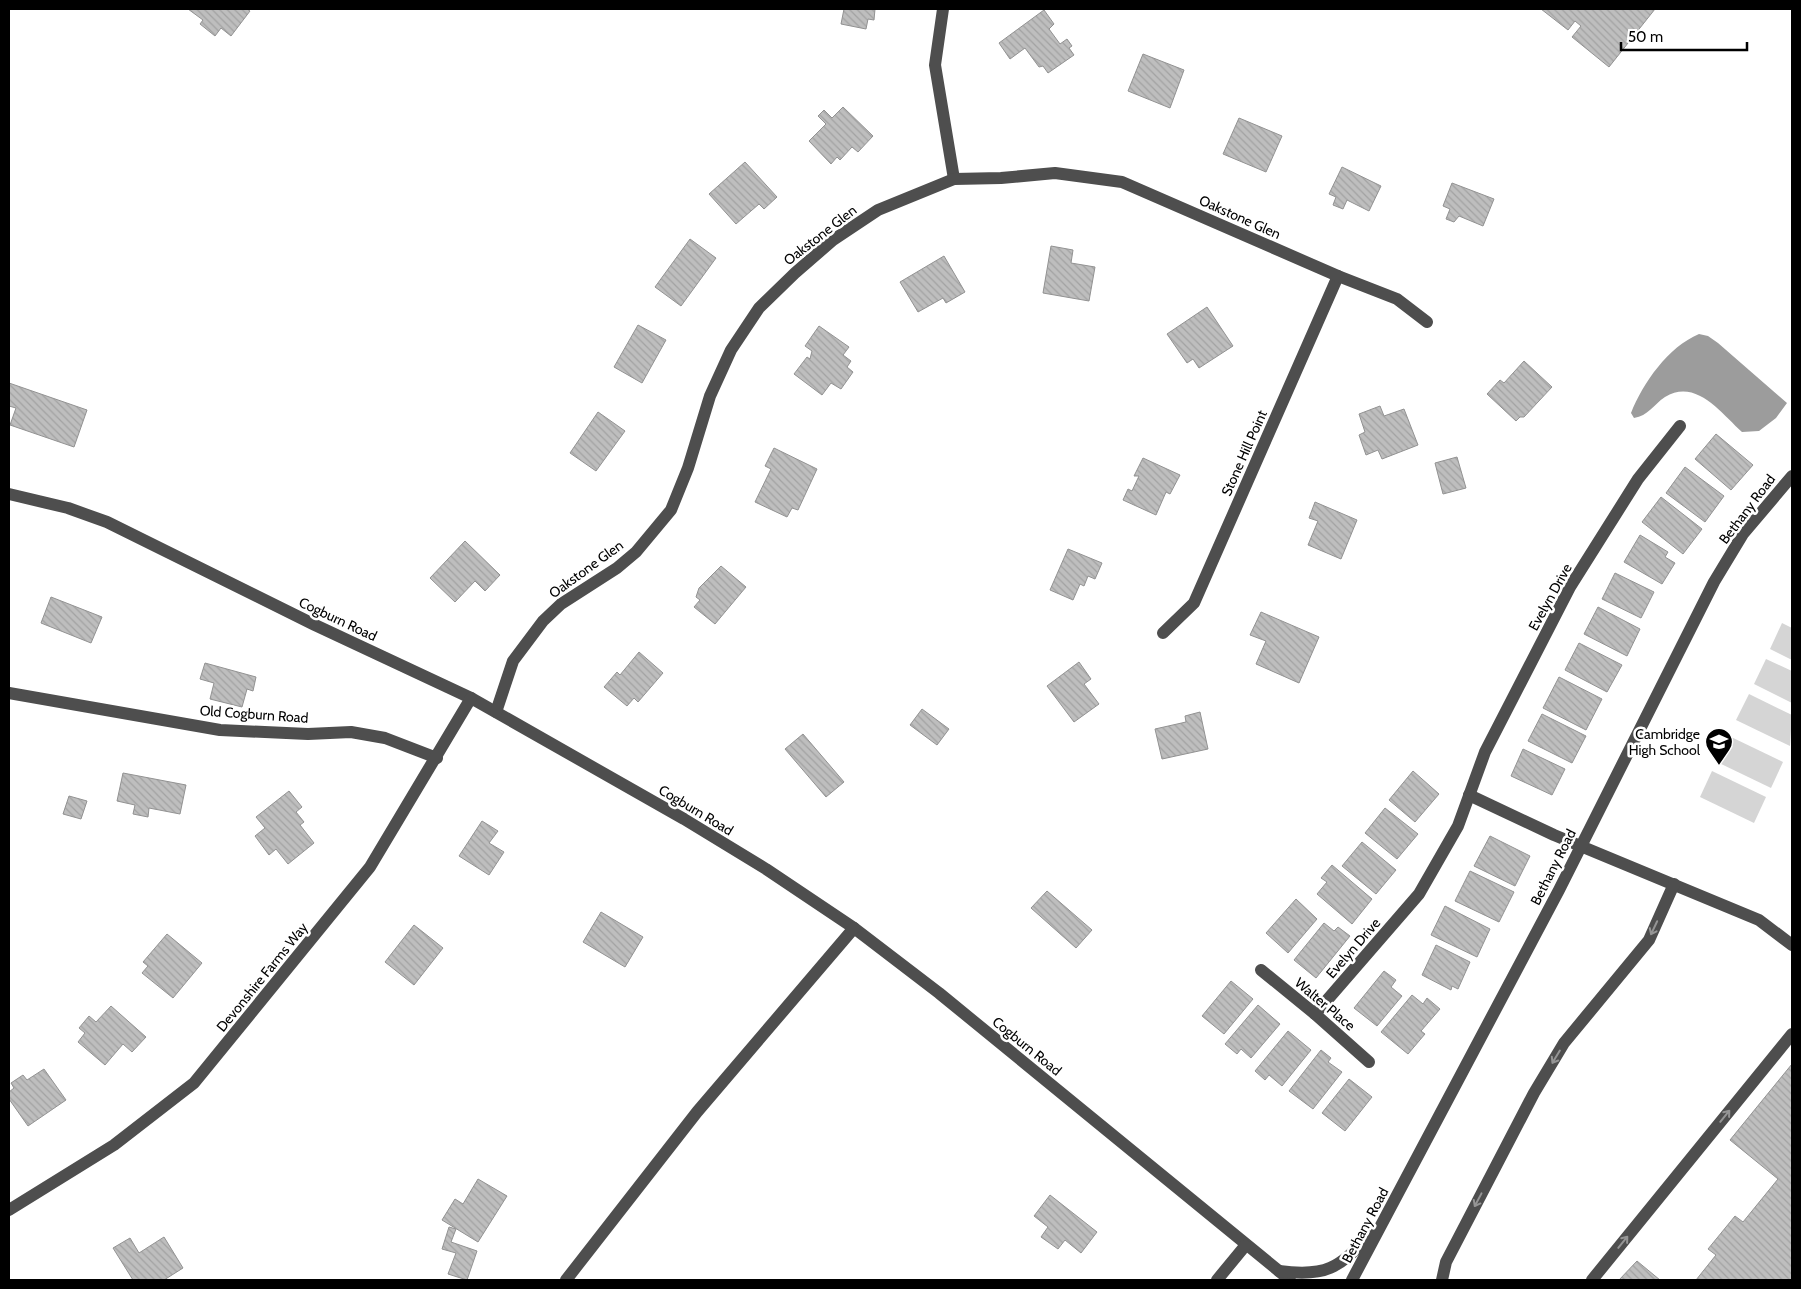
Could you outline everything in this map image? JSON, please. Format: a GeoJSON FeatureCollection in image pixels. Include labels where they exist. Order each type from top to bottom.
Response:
{"type":"FeatureCollection","features":[{"type":"Feature","properties":{"kind":"street"},"geometry":{"type":"LineString","coordinates":[[943,9],[935,66],[954,179]]}},
{"type":"Feature","properties":{"kind":"street","name":"Oakstone Glen"},"geometry":{"type":"LineString","coordinates":[[496,712],[513,662],[543,621],[561,604],[610,573],[636,552],[671,510],[688,468],[710,396],[731,350],[759,308],[795,273],[854,226],[878,210],[954,179],[1001,178],[1054,173],[1122,182],[1338,276],[1397,299],[1428,322]]}},
{"type":"Feature","properties":{"kind":"street","name":"Stone Hill Point"},"geometry":{"type":"LineString","coordinates":[[1163,632],[1194,602],[1338,276]]}},
{"type":"Feature","properties":{"kind":"street","name":"Evelyn Drive"},"geometry":{"type":"LineString","coordinates":[[1315,1014],[1419,894],[1458,826],[1485,752],[1570,587],[1638,479],[1680,426]]}},
{"type":"Feature","properties":{"kind":"street","name":"Bethany Road"},"geometry":{"type":"LineString","coordinates":[[1352,1280],[1581,845],[1714,582],[1743,534],[1792,476]]}},
{"type":"Feature","properties":{"kind":"street","name":"Cogburn Road"},"geometry":{"type":"LineString","coordinates":[[9,494],[68,508],[107,522],[315,625],[471,698],[684,819],[766,869],[854,928],[939,993],[1245,1246],[1290,1280]]}},
{"type":"Feature","properties":{"kind":"street","name":"Old Cogburn Road"},"geometry":{"type":"LineString","coordinates":[[9,693],[220,730],[360,734],[385,738],[437,758]]}},
{"type":"Feature","properties":{"kind":"street","name":"Devonshire Farms Way"},"geometry":{"type":"LineString","coordinates":[[9,1210],[114,1145],[194,1083],[370,867],[437,758],[471,698]]}},
{"type":"Feature","properties":{"kind":"street"},"geometry":{"type":"LineString","coordinates":[[1469,795],[1581,845],[1759,920],[1792,945]]}},
{"type":"Feature","properties":{"kind":"street"},"geometry":{"type":"LineString","coordinates":[[1442,1280],[1446,1262],[1534,1093],[1564,1044],[1649,940],[1674,884]]}},
{"type":"Feature","properties":{"kind":"street"},"geometry":{"type":"LineString","coordinates":[[566,1280],[697,1112],[854,928]]}},
{"type":"Feature","properties":{"kind":"street","name":"Walter Place"},"geometry":{"type":"LineString","coordinates":[[1261,970],[1315,1014],[1369,1062]]}},
{"type":"Feature","properties":{"kind":"street"},"geometry":{"type":"LineString","coordinates":[[1592,1280],[1792,1034]]}},
{"type":"Feature","properties":{"kind":"street"},"geometry":{"type":"LineString","coordinates":[[1280,1271],[1299,1274],[1317,1273],[1334,1268],[1383,1223]]}},
{"type":"Feature","properties":{"kind":"street"},"geometry":{"type":"LineString","coordinates":[[1217,1280],[1245,1246]]}},
{"type":"Feature","properties":{"kind":"shaded area"},"geometry":{"type":"Polygon","coordinates":[[[1699,334],[1708,336],[1718,343],[1787,403],[1776,418],[1759,431],[1742,432],[1707,400],[1687,392],[1676,392],[1665,397],[1647,413],[1634,418],[1631,413],[1636,402],[1658,367],[1677,348],[1699,334]]]}},
{"type":"Feature","properties":{"kind":"shaded area"},"geometry":{"type":"Polygon","coordinates":[[[1782,623],[1792,628],[1792,660],[1770,649],[1782,623]]]}},
{"type":"Feature","properties":{"kind":"shaded area"},"geometry":{"type":"Polygon","coordinates":[[[1766,659],[1792,671],[1792,703],[1754,684],[1766,659]]]}},
{"type":"Feature","properties":{"kind":"shaded area"},"geometry":{"type":"Polygon","coordinates":[[[1749,694],[1792,715],[1790,746],[1736,720],[1749,694]]]}},
{"type":"Feature","properties":{"kind":"shaded area"},"geometry":{"type":"Polygon","coordinates":[[[1729,736],[1783,762],[1771,788],[1717,762],[1729,736]]]}},
{"type":"Feature","properties":{"kind":"shaded area"},"geometry":{"type":"Polygon","coordinates":[[[1712,771],[1766,797],[1754,823],[1700,797],[1712,771]]]}},
{"type":"Feature","properties":{"kind":"building"},"geometry":{"type":"Polygon","coordinates":[[[188,9],[247,9],[250,11],[231,36],[221,28],[215,36],[200,24],[203,20],[188,9]]]}},
{"type":"Feature","properties":{"kind":"building"},"geometry":{"type":"Polygon","coordinates":[[[844,9],[875,9],[874,20],[868,19],[866,29],[841,24],[844,9]]]}},
{"type":"Feature","properties":{"kind":"building"},"geometry":{"type":"Polygon","coordinates":[[[1541,9],[1655,9],[1609,67],[1572,37],[1581,26],[1575,21],[1568,30],[1541,9]]]}},
{"type":"Feature","properties":{"kind":"building"},"geometry":{"type":"Polygon","coordinates":[[[1044,10],[1054,24],[1049,29],[1060,44],[1067,39],[1072,46],[1069,48],[1074,55],[1048,73],[1043,66],[1039,67],[1025,48],[1010,59],[999,43],[1044,10]]]}},
{"type":"Feature","properties":{"kind":"building"},"geometry":{"type":"Polygon","coordinates":[[[1143,54],[1184,70],[1170,108],[1128,91],[1143,54]]]}},
{"type":"Feature","properties":{"kind":"building"},"geometry":{"type":"Polygon","coordinates":[[[843,107],[873,136],[858,152],[852,147],[840,160],[837,157],[831,164],[809,141],[826,124],[818,116],[824,110],[832,118],[843,107]]]}},
{"type":"Feature","properties":{"kind":"building"},"geometry":{"type":"Polygon","coordinates":[[[1239,118],[1282,136],[1266,172],[1223,154],[1239,118]]]}},
{"type":"Feature","properties":{"kind":"building"},"geometry":{"type":"Polygon","coordinates":[[[745,162],[777,197],[764,209],[759,204],[736,224],[709,194],[745,162]]]}},
{"type":"Feature","properties":{"kind":"building"},"geometry":{"type":"Polygon","coordinates":[[[1342,167],[1381,186],[1369,211],[1347,200],[1343,209],[1333,205],[1336,197],[1329,194],[1342,167]]]}},
{"type":"Feature","properties":{"kind":"building"},"geometry":{"type":"Polygon","coordinates":[[[1452,183],[1494,199],[1483,226],[1459,216],[1454,222],[1446,219],[1450,209],[1443,206],[1452,183]]]}},
{"type":"Feature","properties":{"kind":"building"},"geometry":{"type":"Polygon","coordinates":[[[690,239],[716,258],[681,306],[655,287],[690,239]]]}},
{"type":"Feature","properties":{"kind":"building"},"geometry":{"type":"Polygon","coordinates":[[[1051,246],[1073,250],[1071,263],[1095,267],[1089,301],[1043,293],[1051,246]]]}},
{"type":"Feature","properties":{"kind":"building"},"geometry":{"type":"Polygon","coordinates":[[[944,256],[965,292],[946,303],[943,298],[918,312],[900,282],[944,256]]]}},
{"type":"Feature","properties":{"kind":"building"},"geometry":{"type":"Polygon","coordinates":[[[1207,307],[1233,346],[1199,368],[1193,359],[1187,363],[1167,334],[1207,307]]]}},
{"type":"Feature","properties":{"kind":"building"},"geometry":{"type":"Polygon","coordinates":[[[638,325],[666,340],[642,383],[614,367],[638,325]]]}},
{"type":"Feature","properties":{"kind":"building"},"geometry":{"type":"Polygon","coordinates":[[[819,326],[849,347],[843,355],[851,361],[847,367],[853,372],[841,389],[831,383],[822,395],[794,374],[807,357],[810,359],[812,351],[805,346],[819,326]]]}},
{"type":"Feature","properties":{"kind":"building"},"geometry":{"type":"Polygon","coordinates":[[[1524,361],[1552,387],[1524,417],[1520,417],[1516,421],[1487,394],[1500,380],[1504,383],[1524,361]]]}},
{"type":"Feature","properties":{"kind":"building"},"geometry":{"type":"Polygon","coordinates":[[[9,383],[87,410],[74,447],[10,425],[16,408],[9,406],[9,383]]]}},
{"type":"Feature","properties":{"kind":"building"},"geometry":{"type":"Polygon","coordinates":[[[1380,406],[1384,416],[1404,409],[1418,445],[1382,459],[1378,450],[1366,455],[1359,435],[1365,432],[1359,414],[1380,406]]]}},
{"type":"Feature","properties":{"kind":"building"},"geometry":{"type":"Polygon","coordinates":[[[598,412],[625,431],[596,471],[570,453],[598,412]]]}},
{"type":"Feature","properties":{"kind":"building"},"geometry":{"type":"Polygon","coordinates":[[[1716,434],[1753,465],[1731,490],[1695,459],[1716,434]]]}},
{"type":"Feature","properties":{"kind":"building"},"geometry":{"type":"Polygon","coordinates":[[[774,448],[817,469],[798,510],[792,508],[787,517],[755,502],[771,469],[765,466],[774,448]]]}},
{"type":"Feature","properties":{"kind":"building"},"geometry":{"type":"Polygon","coordinates":[[[1457,457],[1466,488],[1443,494],[1435,463],[1457,457]]]}},
{"type":"Feature","properties":{"kind":"building"},"geometry":{"type":"Polygon","coordinates":[[[1143,458],[1180,475],[1170,494],[1166,492],[1156,515],[1123,500],[1128,489],[1132,491],[1139,476],[1134,476],[1143,458]]]}},
{"type":"Feature","properties":{"kind":"building"},"geometry":{"type":"Polygon","coordinates":[[[1685,467],[1724,496],[1705,522],[1666,493],[1685,467]]]}},
{"type":"Feature","properties":{"kind":"building"},"geometry":{"type":"Polygon","coordinates":[[[1661,497],[1702,529],[1683,554],[1642,522],[1661,497]]]}},
{"type":"Feature","properties":{"kind":"building"},"geometry":{"type":"Polygon","coordinates":[[[1315,502],[1357,520],[1341,559],[1308,545],[1318,521],[1309,518],[1315,502]]]}},
{"type":"Feature","properties":{"kind":"building"},"geometry":{"type":"Polygon","coordinates":[[[1640,535],[1668,552],[1665,557],[1675,563],[1662,584],[1624,562],[1640,535]]]}},
{"type":"Feature","properties":{"kind":"building"},"geometry":{"type":"Polygon","coordinates":[[[465,541],[500,575],[485,591],[475,581],[455,602],[430,578],[465,541]]]}},
{"type":"Feature","properties":{"kind":"building"},"geometry":{"type":"Polygon","coordinates":[[[1068,549],[1102,563],[1095,579],[1088,576],[1084,586],[1080,584],[1073,600],[1050,590],[1068,549]]]}},
{"type":"Feature","properties":{"kind":"building"},"geometry":{"type":"Polygon","coordinates":[[[721,566],[746,587],[715,624],[694,607],[700,600],[696,597],[699,588],[721,566]]]}},
{"type":"Feature","properties":{"kind":"building"},"geometry":{"type":"Polygon","coordinates":[[[1615,573],[1654,592],[1641,618],[1602,599],[1615,573]]]}},
{"type":"Feature","properties":{"kind":"building"},"geometry":{"type":"Polygon","coordinates":[[[51,597],[102,617],[91,643],[41,623],[51,597]]]}},
{"type":"Feature","properties":{"kind":"building"},"geometry":{"type":"Polygon","coordinates":[[[1598,607],[1640,629],[1627,656],[1584,634],[1598,607]]]}},
{"type":"Feature","properties":{"kind":"building"},"geometry":{"type":"Polygon","coordinates":[[[1261,612],[1319,637],[1299,683],[1256,664],[1266,641],[1250,635],[1261,612]]]}},
{"type":"Feature","properties":{"kind":"building"},"geometry":{"type":"Polygon","coordinates":[[[1579,643],[1622,665],[1607,692],[1565,670],[1579,643]]]}},
{"type":"Feature","properties":{"kind":"building"},"geometry":{"type":"Polygon","coordinates":[[[639,652],[663,673],[638,702],[634,698],[627,706],[604,687],[617,672],[620,675],[639,652]]]}},
{"type":"Feature","properties":{"kind":"building"},"geometry":{"type":"Polygon","coordinates":[[[1079,662],[1091,679],[1084,684],[1099,704],[1074,722],[1047,686],[1079,662]]]}},
{"type":"Feature","properties":{"kind":"building"},"geometry":{"type":"Polygon","coordinates":[[[205,663],[256,677],[253,691],[247,689],[242,707],[210,699],[214,683],[200,679],[205,663]]]}},
{"type":"Feature","properties":{"kind":"building"},"geometry":{"type":"Polygon","coordinates":[[[1559,677],[1602,699],[1586,730],[1543,708],[1559,677]]]}},
{"type":"Feature","properties":{"kind":"building"},"geometry":{"type":"Polygon","coordinates":[[[922,709],[949,729],[937,745],[910,725],[922,709]]]}},
{"type":"Feature","properties":{"kind":"building"},"geometry":{"type":"Polygon","coordinates":[[[1200,712],[1208,749],[1162,759],[1155,729],[1186,722],[1185,716],[1200,712]]]}},
{"type":"Feature","properties":{"kind":"building"},"geometry":{"type":"Polygon","coordinates":[[[1542,714],[1586,736],[1572,763],[1528,741],[1542,714]]]}},
{"type":"Feature","properties":{"kind":"building"},"geometry":{"type":"Polygon","coordinates":[[[803,734],[844,782],[826,797],[785,749],[803,734]]]}},
{"type":"Feature","properties":{"kind":"building"},"geometry":{"type":"Polygon","coordinates":[[[1523,749],[1565,769],[1552,795],[1511,776],[1523,749]]]}},
{"type":"Feature","properties":{"kind":"building"},"geometry":{"type":"Polygon","coordinates":[[[1413,771],[1439,794],[1415,822],[1389,800],[1413,771]]]}},
{"type":"Feature","properties":{"kind":"building"},"geometry":{"type":"Polygon","coordinates":[[[123,773],[186,785],[180,814],[149,808],[148,817],[133,814],[135,805],[117,801],[123,773]]]}},
{"type":"Feature","properties":{"kind":"building"},"geometry":{"type":"Polygon","coordinates":[[[289,791],[302,807],[296,812],[304,822],[300,825],[314,843],[288,864],[276,849],[269,855],[255,836],[265,828],[256,817],[289,791]]]}},
{"type":"Feature","properties":{"kind":"building"},"geometry":{"type":"Polygon","coordinates":[[[69,796],[87,801],[81,819],[63,814],[69,796]]]}},
{"type":"Feature","properties":{"kind":"building"},"geometry":{"type":"Polygon","coordinates":[[[1385,808],[1418,834],[1397,859],[1365,833],[1385,808]]]}},
{"type":"Feature","properties":{"kind":"building"},"geometry":{"type":"Polygon","coordinates":[[[482,821],[498,831],[489,843],[504,852],[489,875],[459,856],[482,821]]]}},
{"type":"Feature","properties":{"kind":"building"},"geometry":{"type":"Polygon","coordinates":[[[1490,836],[1530,856],[1515,886],[1474,866],[1490,836]]]}},
{"type":"Feature","properties":{"kind":"building"},"geometry":{"type":"Polygon","coordinates":[[[1362,842],[1396,870],[1376,894],[1342,866],[1362,842]]]}},
{"type":"Feature","properties":{"kind":"building"},"geometry":{"type":"Polygon","coordinates":[[[1332,865],[1372,899],[1352,924],[1317,894],[1327,882],[1321,878],[1332,865]]]}},
{"type":"Feature","properties":{"kind":"building"},"geometry":{"type":"Polygon","coordinates":[[[1470,871],[1514,892],[1499,922],[1455,901],[1470,871]]]}},
{"type":"Feature","properties":{"kind":"building"},"geometry":{"type":"Polygon","coordinates":[[[1047,891],[1092,930],[1076,948],[1031,908],[1047,891]]]}},
{"type":"Feature","properties":{"kind":"building"},"geometry":{"type":"Polygon","coordinates":[[[1296,899],[1317,919],[1288,953],[1266,933],[1296,899]]]}},
{"type":"Feature","properties":{"kind":"building"},"geometry":{"type":"Polygon","coordinates":[[[1445,906],[1490,929],[1477,957],[1431,935],[1445,906]]]}},
{"type":"Feature","properties":{"kind":"building"},"geometry":{"type":"Polygon","coordinates":[[[601,912],[643,937],[625,967],[583,942],[601,912]]]}},
{"type":"Feature","properties":{"kind":"building"},"geometry":{"type":"Polygon","coordinates":[[[1324,923],[1334,931],[1338,927],[1350,936],[1316,978],[1294,960],[1324,923]]]}},
{"type":"Feature","properties":{"kind":"building"},"geometry":{"type":"Polygon","coordinates":[[[414,925],[443,948],[414,985],[385,962],[414,925]]]}},
{"type":"Feature","properties":{"kind":"building"},"geometry":{"type":"Polygon","coordinates":[[[167,934],[202,963],[173,998],[142,973],[148,966],[143,962],[167,934]]]}},
{"type":"Feature","properties":{"kind":"building"},"geometry":{"type":"Polygon","coordinates":[[[1436,945],[1470,962],[1458,989],[1452,986],[1451,990],[1422,975],[1436,945]]]}},
{"type":"Feature","properties":{"kind":"building"},"geometry":{"type":"Polygon","coordinates":[[[1384,971],[1396,980],[1391,987],[1402,996],[1377,1026],[1354,1008],[1384,971]]]}},
{"type":"Feature","properties":{"kind":"building"},"geometry":{"type":"Polygon","coordinates":[[[1231,981],[1253,999],[1224,1034],[1202,1016],[1231,981]]]}},
{"type":"Feature","properties":{"kind":"building"},"geometry":{"type":"Polygon","coordinates":[[[1412,995],[1423,1004],[1427,998],[1440,1009],[1421,1031],[1425,1034],[1408,1054],[1381,1032],[1412,995]]]}},
{"type":"Feature","properties":{"kind":"building"},"geometry":{"type":"Polygon","coordinates":[[[1258,1005],[1280,1024],[1251,1058],[1241,1049],[1237,1054],[1225,1044],[1258,1005]]]}},
{"type":"Feature","properties":{"kind":"building"},"geometry":{"type":"Polygon","coordinates":[[[111,1006],[146,1037],[132,1052],[123,1044],[105,1065],[78,1042],[85,1033],[79,1028],[89,1016],[96,1022],[111,1006]]]}},
{"type":"Feature","properties":{"kind":"building"},"geometry":{"type":"Polygon","coordinates":[[[1288,1031],[1311,1050],[1282,1086],[1269,1075],[1265,1080],[1255,1071],[1288,1031]]]}},
{"type":"Feature","properties":{"kind":"building"},"geometry":{"type":"Polygon","coordinates":[[[1321,1050],[1331,1058],[1328,1062],[1342,1072],[1313,1109],[1289,1091],[1321,1050]]]}},
{"type":"Feature","properties":{"kind":"building"},"geometry":{"type":"Polygon","coordinates":[[[1792,1064],[1792,1280],[1696,1280],[1716,1255],[1708,1249],[1735,1216],[1743,1222],[1778,1179],[1730,1140],[1792,1064]]]}},
{"type":"Feature","properties":{"kind":"building"},"geometry":{"type":"Polygon","coordinates":[[[44,1069],[66,1100],[28,1126],[9,1099],[9,1092],[14,1088],[11,1083],[23,1075],[27,1080],[44,1069]]]}},
{"type":"Feature","properties":{"kind":"building"},"geometry":{"type":"Polygon","coordinates":[[[1349,1079],[1372,1097],[1345,1131],[1322,1113],[1349,1079]]]}},
{"type":"Feature","properties":{"kind":"building"},"geometry":{"type":"Polygon","coordinates":[[[478,1179],[507,1196],[478,1242],[442,1220],[455,1199],[463,1204],[478,1179]]]}},
{"type":"Feature","properties":{"kind":"building"},"geometry":{"type":"Polygon","coordinates":[[[1050,1195],[1097,1232],[1081,1253],[1065,1240],[1058,1249],[1041,1237],[1048,1227],[1034,1216],[1050,1195]]]}},
{"type":"Feature","properties":{"kind":"building"},"geometry":{"type":"Polygon","coordinates":[[[449,1227],[456,1229],[451,1242],[477,1251],[467,1280],[448,1274],[456,1253],[442,1249],[449,1227]]]}},
{"type":"Feature","properties":{"kind":"building"},"geometry":{"type":"Polygon","coordinates":[[[164,1237],[183,1268],[164,1280],[133,1280],[113,1248],[130,1238],[139,1253],[164,1237]]]}},
{"type":"Feature","properties":{"kind":"building"},"geometry":{"type":"Polygon","coordinates":[[[1637,1261],[1660,1280],[1619,1280],[1637,1261]]]}},
{"type":"Feature","properties":{"kind":"place","name":"Cambridge High School"},"geometry":{"type":"Point","coordinates":[1719,766]}}]}
